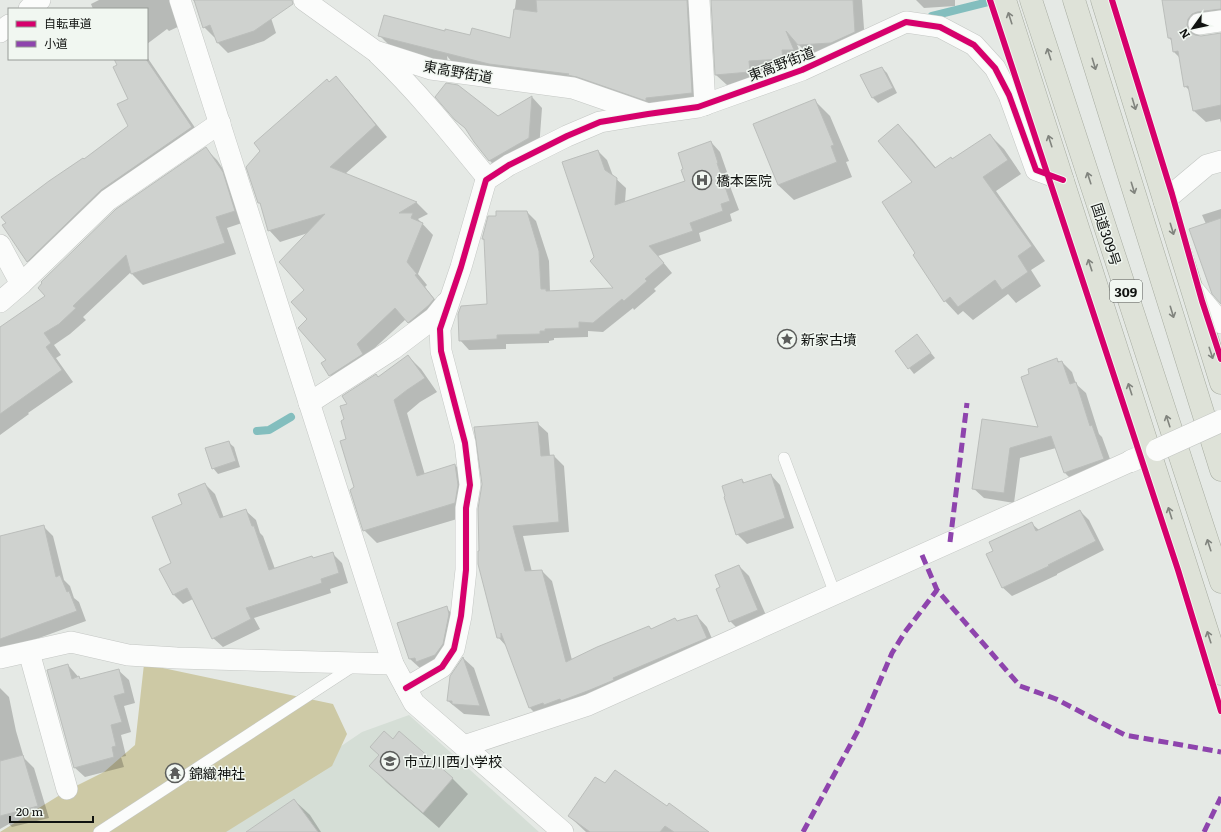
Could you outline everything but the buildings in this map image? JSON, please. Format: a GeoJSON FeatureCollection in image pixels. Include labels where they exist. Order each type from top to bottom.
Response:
{"type":"FeatureCollection","features":[{"type":"Feature","properties":{"kind":"highway","name":"309"},"geometry":{"type":"LineString","coordinates":[[1005,0],[1063,180],[1154,451],[1221,674]]}},
{"type":"Feature","properties":{"kind":"highway","name":"国道309号"},"geometry":{"type":"LineString","coordinates":[[1031,0],[1221,582]]}},
{"type":"Feature","properties":{"kind":"highway","name":"309"},"geometry":{"type":"LineString","coordinates":[[1074,0],[1221,470]]}},
{"type":"Feature","properties":{"kind":"highway"},"geometry":{"type":"LineString","coordinates":[[1102,0],[1221,383]]}},
{"type":"Feature","properties":{"kind":"street"},"geometry":{"type":"LineString","coordinates":[[30,8],[40,0]]}},
{"type":"Feature","properties":{"kind":"street"},"geometry":{"type":"LineString","coordinates":[[180,0],[393,664],[414,703],[563,832]]}},
{"type":"Feature","properties":{"kind":"street","name":"東高野街道"},"geometry":{"type":"LineString","coordinates":[[304,0],[375,50],[431,69],[573,88],[648,114],[705,105],[802,70],[906,22],[940,27],[974,44],[995,68],[1009,95],[1036,170],[1063,180]]}},
{"type":"Feature","properties":{"kind":"street"},"geometry":{"type":"LineString","coordinates":[[699,0],[705,105]]}},
{"type":"Feature","properties":{"kind":"street"},"geometry":{"type":"LineString","coordinates":[[1199,24],[1221,21]]}},
{"type":"Feature","properties":{"kind":"street"},"geometry":{"type":"LineString","coordinates":[[0,32],[8,26]]}},
{"type":"Feature","properties":{"kind":"street"},"geometry":{"type":"LineString","coordinates":[[375,50],[396,71],[451,133],[488,179]]}},
{"type":"Feature","properties":{"kind":"street"},"geometry":{"type":"LineString","coordinates":[[406,688],[442,667],[454,649],[461,616],[466,570],[466,508],[470,485],[465,443],[441,351],[440,329],[461,267],[486,180],[508,165],[567,136],[600,122],[648,114]]}},
{"type":"Feature","properties":{"kind":"street"},"geometry":{"type":"LineString","coordinates":[[0,302],[21,284],[108,200],[220,124]]}},
{"type":"Feature","properties":{"kind":"street"},"geometry":{"type":"LineString","coordinates":[[1164,201],[1207,165],[1221,161]]}},
{"type":"Feature","properties":{"kind":"street"},"geometry":{"type":"LineString","coordinates":[[0,245],[21,284]]}},
{"type":"Feature","properties":{"kind":"street"},"geometry":{"type":"LineString","coordinates":[[1190,286],[1221,323]]}},
{"type":"Feature","properties":{"kind":"street"},"geometry":{"type":"LineString","coordinates":[[309,403],[393,349],[434,318],[451,297]]}},
{"type":"Feature","properties":{"kind":"street"},"geometry":{"type":"LineString","coordinates":[[464,746],[588,705],[1221,421]]}},
{"type":"Feature","properties":{"kind":"street"},"geometry":{"type":"LineString","coordinates":[[0,658],[71,642],[128,655],[177,658],[393,664]]}},
{"type":"Feature","properties":{"kind":"street"},"geometry":{"type":"LineString","coordinates":[[29,652],[67,789]]}},
{"type":"Feature","properties":{"kind":"lane"},"geometry":{"type":"LineString","coordinates":[[784,458],[835,594]]}},
{"type":"Feature","properties":{"kind":"lane"},"geometry":{"type":"LineString","coordinates":[[99,832],[359,663]]}},
{"type":"Feature","properties":{"kind":"shaded area","name":"錦織神社"},"geometry":{"type":"Polygon","coordinates":[[[144,664],[333,704],[347,734],[332,766],[226,832],[0,832],[68,790],[104,772],[135,745],[144,664]]]}},
{"type":"Feature","properties":{"kind":"shaded area","name":"市立川西小学校"},"geometry":{"type":"Polygon","coordinates":[[[409,715],[539,832],[211,832],[362,732],[409,715]]]}},
{"type":"Feature","properties":{"kind":"waterway"},"geometry":{"type":"LineString","coordinates":[[932,16],[996,0]]}},
{"type":"Feature","properties":{"kind":"waterway"},"geometry":{"type":"LineString","coordinates":[[257,431],[269,430],[291,417]]}},
{"type":"Feature","properties":{"kind":"marked path"},"geometry":{"type":"LineString","coordinates":[[950,542],[967,403]]}},
{"type":"Feature","properties":{"kind":"marked path"},"geometry":{"type":"LineString","coordinates":[[922,555],[937,590],[1020,686],[1056,699],[1125,735],[1221,752]]}},
{"type":"Feature","properties":{"kind":"marked path"},"geometry":{"type":"LineString","coordinates":[[803,832],[861,725],[892,653],[905,632],[937,590]]}},
{"type":"Feature","properties":{"kind":"marked path"},"geometry":{"type":"LineString","coordinates":[[1204,832],[1221,797]]}},
{"type":"Feature","properties":{"kind":"cycle path"},"geometry":{"type":"LineString","coordinates":[[990,0],[1178,570],[1221,711]]}},
{"type":"Feature","properties":{"kind":"cycle path"},"geometry":{"type":"LineString","coordinates":[[1112,0],[1172,194],[1202,301],[1221,359]]}},
{"type":"Feature","properties":{"kind":"cycle path"},"geometry":{"type":"LineString","coordinates":[[406,688],[442,667],[454,649],[461,616],[466,570],[466,508],[470,485],[465,443],[441,351],[440,329],[461,267],[486,180],[509,165],[567,136],[600,122],[698,107],[802,70],[906,22],[940,27],[974,45],[995,68],[1009,95],[1036,170],[1063,180]]}},
{"type":"Feature","properties":{"kind":"place","name":"橋本医院"},"geometry":{"type":"Point","coordinates":[702,180]}},
{"type":"Feature","properties":{"kind":"place","name":"新家古墳"},"geometry":{"type":"Point","coordinates":[787,339]}},
{"type":"Feature","properties":{"kind":"place","name":"市立川西小学校"},"geometry":{"type":"Point","coordinates":[390,761]}},
{"type":"Feature","properties":{"kind":"place","name":"錦織神社"},"geometry":{"type":"Point","coordinates":[175,773]}}]}
